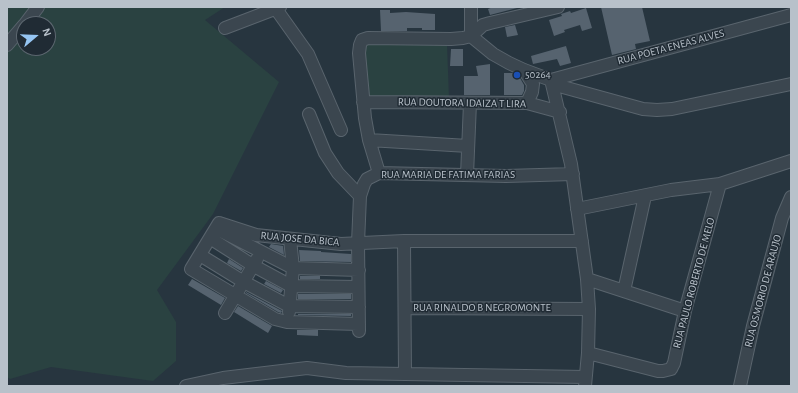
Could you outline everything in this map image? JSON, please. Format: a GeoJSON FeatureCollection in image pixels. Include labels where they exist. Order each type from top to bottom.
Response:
{"type":"FeatureCollection","features":[{"type":"Feature","properties":{"kind":"street"},"geometry":{"type":"LineString","coordinates":[[31,16],[38,7]]}},
{"type":"Feature","properties":{"kind":"street"},"geometry":{"type":"LineString","coordinates":[[471,7],[471,36]]}},
{"type":"Feature","properties":{"kind":"street"},"geometry":{"type":"LineString","coordinates":[[379,173],[369,140],[363,102],[362,71],[359,53],[362,40],[368,38],[451,39],[471,36],[478,28],[490,23],[558,7]]}},
{"type":"Feature","properties":{"kind":"street"},"geometry":{"type":"LineString","coordinates":[[225,28],[278,8],[308,54],[341,130]]}},
{"type":"Feature","properties":{"kind":"street","name":"RUA POETA ENEAS ALVES"},"geometry":{"type":"LineString","coordinates":[[552,82],[791,15]]}},
{"type":"Feature","properties":{"kind":"street"},"geometry":{"type":"LineString","coordinates":[[7,45],[16,34]]}},
{"type":"Feature","properties":{"kind":"street"},"geometry":{"type":"LineString","coordinates":[[471,36],[493,54],[552,82],[643,109],[672,109],[791,84]]}},
{"type":"Feature","properties":{"kind":"street"},"geometry":{"type":"LineString","coordinates":[[524,70],[533,84],[528,103]]}},
{"type":"Feature","properties":{"kind":"street"},"geometry":{"type":"LineString","coordinates":[[186,386],[222,378],[307,368],[346,373],[405,374],[585,382],[588,353],[589,309],[587,279],[573,174],[552,82]]}},
{"type":"Feature","properties":{"kind":"street","name":"RUA DOUTORA IDAIZA T LIRA"},"geometry":{"type":"LineString","coordinates":[[363,102],[428,101],[528,103],[560,112]]}},
{"type":"Feature","properties":{"kind":"street"},"geometry":{"type":"LineString","coordinates":[[467,175],[470,103]]}},
{"type":"Feature","properties":{"kind":"street"},"geometry":{"type":"LineString","coordinates":[[309,114],[325,154],[338,173],[360,196]]}},
{"type":"Feature","properties":{"kind":"street"},"geometry":{"type":"LineString","coordinates":[[369,140],[468,146]]}},
{"type":"Feature","properties":{"kind":"street"},"geometry":{"type":"LineString","coordinates":[[577,209],[671,190],[720,184],[791,161]]}},
{"type":"Feature","properties":{"kind":"street","name":"RUA MARIA DE FATIMA FARIAS"},"geometry":{"type":"LineString","coordinates":[[287,325],[359,328],[358,243],[360,196],[367,179],[379,173],[520,176],[573,174]]}},
{"type":"Feature","properties":{"kind":"street","name":"RUA PAULO ROBERTO DE MELO"},"geometry":{"type":"LineString","coordinates":[[588,353],[658,371],[666,371],[672,367],[685,311],[720,184]]}},
{"type":"Feature","properties":{"kind":"street"},"geometry":{"type":"LineString","coordinates":[[624,291],[644,196]]}},
{"type":"Feature","properties":{"kind":"street","name":"RUA OSMORIO DE ARAUJO"},"geometry":{"type":"LineString","coordinates":[[740,386],[753,326],[782,218],[791,197]]}},
{"type":"Feature","properties":{"kind":"street"},"geometry":{"type":"LineString","coordinates":[[215,230],[262,251],[293,268],[359,270]]}},
{"type":"Feature","properties":{"kind":"street"},"geometry":{"type":"LineString","coordinates":[[215,230],[190,269],[287,325],[293,268],[290,239]]}},
{"type":"Feature","properties":{"kind":"street"},"geometry":{"type":"LineString","coordinates":[[215,230],[254,266],[291,286],[358,288]]}},
{"type":"Feature","properties":{"kind":"street","name":"RUA JOSE DA BICA"},"geometry":{"type":"LineString","coordinates":[[215,230],[341,244],[404,241]]}},
{"type":"Feature","properties":{"kind":"street"},"geometry":{"type":"LineString","coordinates":[[225,312],[254,266],[270,237]]}},
{"type":"Feature","properties":{"kind":"street"},"geometry":{"type":"LineString","coordinates":[[404,241],[582,241]]}},
{"type":"Feature","properties":{"kind":"street","name":"RUA RINALDO B NEGROMONTE"},"geometry":{"type":"LineString","coordinates":[[404,241],[405,308],[589,309]]}},
{"type":"Feature","properties":{"kind":"street"},"geometry":{"type":"LineString","coordinates":[[200,255],[244,282],[290,306],[359,307]]}},
{"type":"Feature","properties":{"kind":"street"},"geometry":{"type":"LineString","coordinates":[[587,279],[685,311]]}},
{"type":"Feature","properties":{"kind":"street"},"geometry":{"type":"LineString","coordinates":[[405,308],[405,374]]}},
{"type":"Feature","properties":{"kind":"green space"},"geometry":{"type":"Polygon","coordinates":[[[7,7],[225,7],[205,20],[279,82],[213,214],[157,290],[176,322],[176,361],[153,381],[51,367],[10,379],[7,377],[7,7]]]}},
{"type":"Feature","properties":{"kind":"green space"},"geometry":{"type":"Polygon","coordinates":[[[447,44],[449,98],[368,97],[365,45],[447,44]]]}},
{"type":"Feature","properties":{"kind":"building"},"geometry":{"type":"Polygon","coordinates":[[[493,7],[517,8],[490,15],[488,9],[493,7]]]}},
{"type":"Feature","properties":{"kind":"building"},"geometry":{"type":"Polygon","coordinates":[[[601,7],[642,7],[650,41],[635,44],[636,49],[612,55],[601,7]]]}},
{"type":"Feature","properties":{"kind":"building"},"geometry":{"type":"Polygon","coordinates":[[[586,8],[592,28],[582,31],[580,25],[564,30],[565,32],[554,36],[549,20],[562,16],[561,14],[570,11],[571,13],[586,8]]]}},
{"type":"Feature","properties":{"kind":"building"},"geometry":{"type":"Polygon","coordinates":[[[380,10],[390,10],[390,13],[406,12],[435,14],[435,30],[407,28],[407,31],[381,31],[380,10]]]}},
{"type":"Feature","properties":{"kind":"building"},"geometry":{"type":"Polygon","coordinates":[[[515,25],[518,35],[507,37],[505,27],[515,25]]]}},
{"type":"Feature","properties":{"kind":"building"},"geometry":{"type":"Polygon","coordinates":[[[566,46],[571,63],[560,66],[557,59],[533,64],[531,56],[566,46]]]}},
{"type":"Feature","properties":{"kind":"building"},"geometry":{"type":"Polygon","coordinates":[[[451,49],[463,49],[463,66],[450,66],[451,49]]]}},
{"type":"Feature","properties":{"kind":"building"},"geometry":{"type":"Polygon","coordinates":[[[490,64],[490,95],[464,95],[464,76],[478,76],[476,66],[490,64]]]}},
{"type":"Feature","properties":{"kind":"building"},"geometry":{"type":"Polygon","coordinates":[[[504,73],[513,73],[513,78],[520,78],[524,85],[522,95],[504,95],[504,73]]]}},
{"type":"Feature","properties":{"kind":"building"},"geometry":{"type":"Polygon","coordinates":[[[271,244],[283,246],[284,255],[269,247],[271,244]]]}},
{"type":"Feature","properties":{"kind":"building"},"geometry":{"type":"Polygon","coordinates":[[[299,250],[351,254],[351,262],[300,261],[299,250]]]}},
{"type":"Feature","properties":{"kind":"building"},"geometry":{"type":"Polygon","coordinates":[[[229,259],[243,268],[241,271],[227,263],[229,259]]]}},
{"type":"Feature","properties":{"kind":"building"},"geometry":{"type":"Polygon","coordinates":[[[300,276],[320,276],[320,279],[300,279],[300,276]]]}},
{"type":"Feature","properties":{"kind":"building"},"geometry":{"type":"Polygon","coordinates":[[[192,279],[225,298],[221,305],[188,285],[192,279]]]}},
{"type":"Feature","properties":{"kind":"building"},"geometry":{"type":"Polygon","coordinates":[[[266,281],[283,290],[281,293],[264,284],[266,281]]]}},
{"type":"Feature","properties":{"kind":"building"},"geometry":{"type":"Polygon","coordinates":[[[246,293],[282,311],[281,313],[246,293]]]}},
{"type":"Feature","properties":{"kind":"building"},"geometry":{"type":"Polygon","coordinates":[[[298,294],[351,294],[351,299],[298,299],[298,294]]]}},
{"type":"Feature","properties":{"kind":"building"},"geometry":{"type":"Polygon","coordinates":[[[238,306],[272,326],[268,333],[234,312],[238,306]]]}},
{"type":"Feature","properties":{"kind":"building"},"geometry":{"type":"Polygon","coordinates":[[[351,314],[351,316],[298,315],[351,314]]]}},
{"type":"Feature","properties":{"kind":"building"},"geometry":{"type":"Polygon","coordinates":[[[297,330],[318,330],[318,336],[297,335],[297,330]]]}},
{"type":"Feature","properties":{"kind":"place","name":"50264"},"geometry":{"type":"Point","coordinates":[517,75]}}]}
